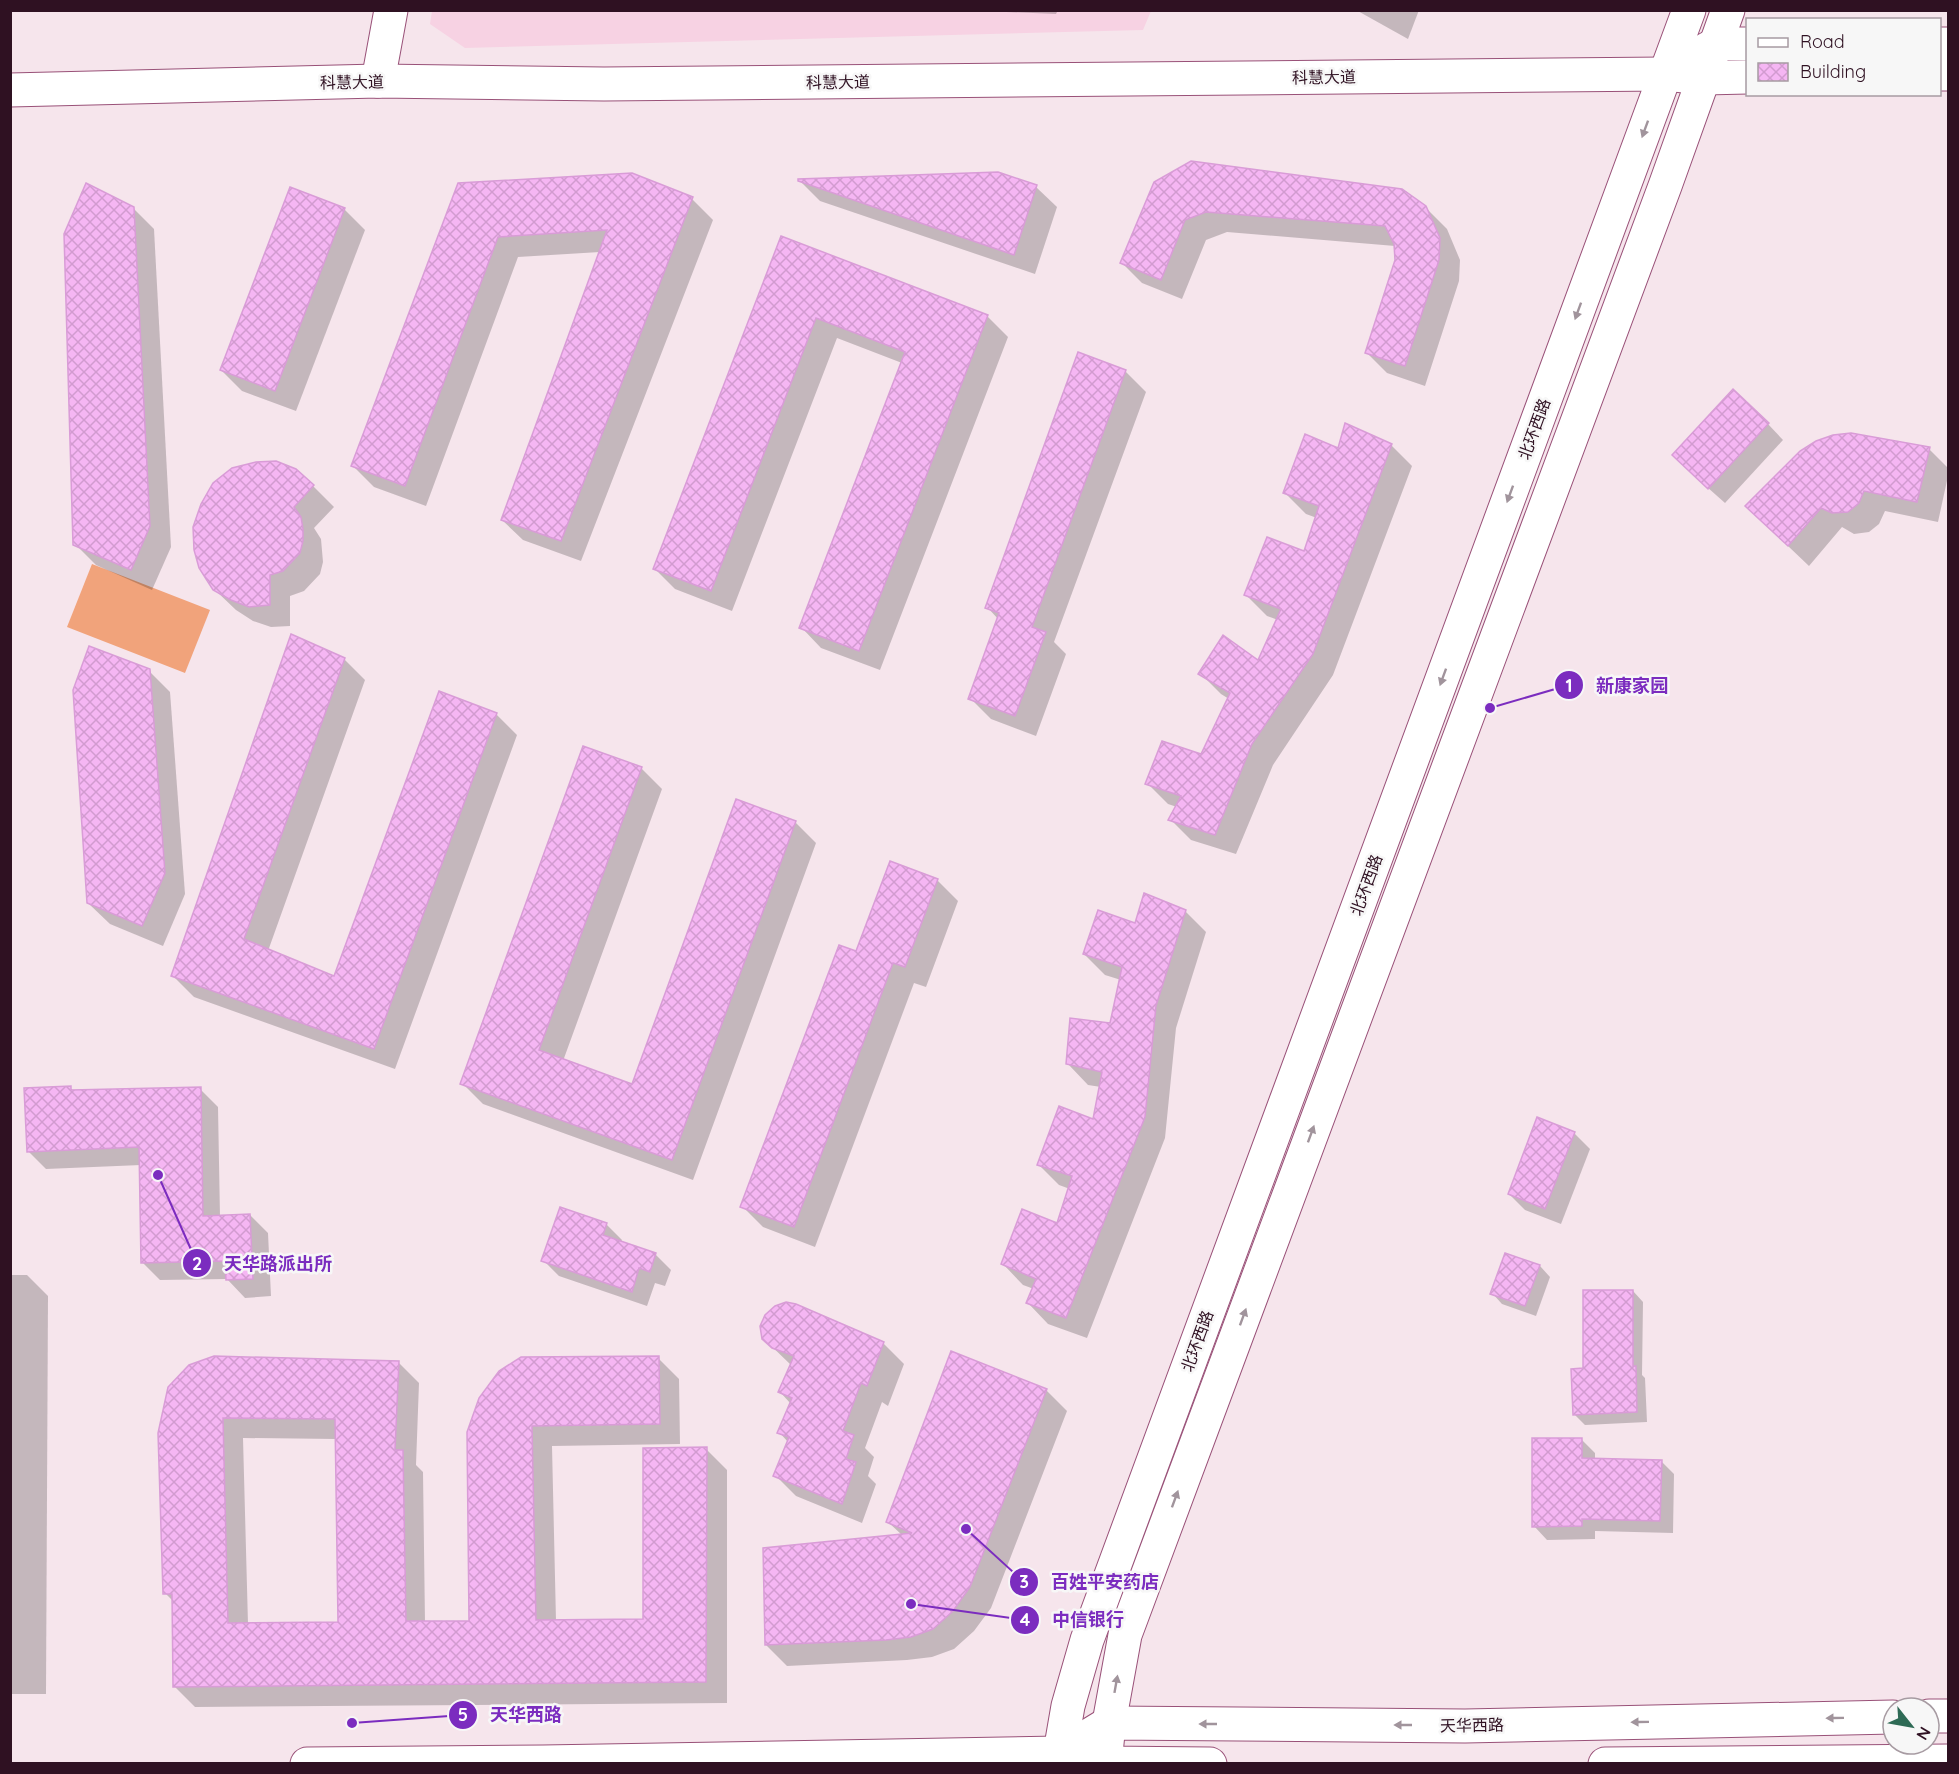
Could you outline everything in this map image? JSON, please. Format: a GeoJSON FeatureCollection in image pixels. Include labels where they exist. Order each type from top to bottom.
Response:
{"type":"FeatureCollection","features":[{"type":"Feature","properties":{"kind":"street"},"geometry":{"type":"LineString","coordinates":[[378,81],[391,10]]}},
{"type":"Feature","properties":{"kind":"street","name":"北环西路"},"geometry":{"type":"LineString","coordinates":[[1058,1758],[1068,1706],[1087,1641],[1689,10]]}},
{"type":"Feature","properties":{"kind":"street"},"geometry":{"type":"LineString","coordinates":[[1105,1763],[1109,1724],[1125,1635],[1704,78],[1732,44],[1728,10]]}},
{"type":"Feature","properties":{"kind":"street","name":"科慧大道"},"geometry":{"type":"LineString","coordinates":[[1665,74],[1732,44]]}},
{"type":"Feature","properties":{"kind":"street","name":"科慧大道"},"geometry":{"type":"LineString","coordinates":[[10,90],[378,81],[604,84],[1665,74],[1704,78],[1746,77]]}},
{"type":"Feature","properties":{"kind":"street","name":"天华西路"},"geometry":{"type":"LineString","coordinates":[[1109,1724],[1466,1726],[1881,1717]]}},
{"type":"Feature","properties":{"kind":"street"},"geometry":{"type":"LineString","coordinates":[[1058,1758],[1109,1724]]}},
{"type":"Feature","properties":{"kind":"street"},"geometry":{"type":"LineString","coordinates":[[307,1764],[1058,1758],[1105,1763],[1210,1764]]}},
{"type":"Feature","properties":{"kind":"street"},"geometry":{"type":"LineString","coordinates":[[1605,1764],[1948,1761]]}},
{"type":"Feature","properties":{"kind":"shaded area"},"geometry":{"type":"Polygon","coordinates":[[[432,10],[1151,11],[1143,30],[465,48],[430,24],[432,10]]]}},
{"type":"Feature","properties":{"kind":"shaded area"},"geometry":{"type":"Polygon","coordinates":[[[92,564],[210,610],[185,673],[67,627],[92,564]]]}},
{"type":"Feature","properties":{"kind":"building"},"geometry":{"type":"Polygon","coordinates":[[[1191,161],[1402,189],[1426,206],[1440,238],[1439,260],[1405,366],[1365,353],[1395,260],[1394,244],[1385,226],[1206,212],[1185,220],[1161,280],[1120,263],[1154,182],[1191,161]]]}},
{"type":"Feature","properties":{"kind":"building"},"geometry":{"type":"Polygon","coordinates":[[[998,172],[1037,185],[1014,255],[798,181],[798,179],[998,172]]]}},
{"type":"Feature","properties":{"kind":"building"},"geometry":{"type":"Polygon","coordinates":[[[632,173],[693,197],[561,541],[501,520],[607,230],[498,237],[405,486],[351,466],[458,183],[632,173]]]}},
{"type":"Feature","properties":{"kind":"building"},"geometry":{"type":"Polygon","coordinates":[[[86,183],[134,207],[150,526],[131,570],[73,545],[64,234],[86,183]]]}},
{"type":"Feature","properties":{"kind":"building"},"geometry":{"type":"Polygon","coordinates":[[[290,187],[345,208],[275,391],[220,370],[290,187]]]}},
{"type":"Feature","properties":{"kind":"building"},"geometry":{"type":"Polygon","coordinates":[[[781,236],[988,315],[859,651],[799,628],[905,352],[816,318],[711,591],[653,569],[781,236]]]}},
{"type":"Feature","properties":{"kind":"building"},"geometry":{"type":"Polygon","coordinates":[[[1078,352],[1126,370],[1032,627],[1046,632],[1015,716],[968,699],[999,613],[985,608],[1078,352]]]}},
{"type":"Feature","properties":{"kind":"building"},"geometry":{"type":"Polygon","coordinates":[[[1733,389],[1769,423],[1708,489],[1672,455],[1733,389]]]}},
{"type":"Feature","properties":{"kind":"building"},"geometry":{"type":"Polygon","coordinates":[[[1345,423],[1392,444],[1313,654],[1252,744],[1215,835],[1168,820],[1181,796],[1145,784],[1162,741],[1201,754],[1230,693],[1198,674],[1223,635],[1258,660],[1281,609],[1244,595],[1267,537],[1304,551],[1319,506],[1283,493],[1305,434],[1338,448],[1345,423]]]}},
{"type":"Feature","properties":{"kind":"building"},"geometry":{"type":"Polygon","coordinates":[[[1851,433],[1930,447],[1917,502],[1864,491],[1859,503],[1848,512],[1832,513],[1821,508],[1788,546],[1745,506],[1800,451],[1816,441],[1833,435],[1851,433]]]}},
{"type":"Feature","properties":{"kind":"building"},"geometry":{"type":"Polygon","coordinates":[[[276,461],[296,469],[314,485],[294,507],[301,517],[303,529],[300,553],[283,571],[270,575],[270,605],[249,607],[213,590],[199,568],[194,550],[193,527],[201,504],[213,483],[232,468],[256,462],[276,461]]]}},
{"type":"Feature","properties":{"kind":"building"},"geometry":{"type":"Polygon","coordinates":[[[291,634],[345,658],[244,939],[334,976],[439,691],[497,713],[374,1049],[171,976],[291,634]]]}},
{"type":"Feature","properties":{"kind":"building"},"geometry":{"type":"Polygon","coordinates":[[[89,646],[150,669],[165,873],[142,926],[87,903],[73,690],[89,646]]]}},
{"type":"Feature","properties":{"kind":"building"},"geometry":{"type":"Polygon","coordinates":[[[583,746],[642,767],[539,1050],[632,1084],[736,799],[796,821],[672,1160],[460,1084],[583,746]]]}},
{"type":"Feature","properties":{"kind":"building"},"geometry":{"type":"Polygon","coordinates":[[[890,861],[938,879],[905,967],[893,963],[794,1227],[740,1207],[839,945],[856,951],[890,861]]]}},
{"type":"Feature","properties":{"kind":"building"},"geometry":{"type":"Polygon","coordinates":[[[1144,893],[1186,910],[1156,1006],[1145,1117],[1066,1318],[1026,1303],[1036,1279],[1001,1264],[1022,1209],[1057,1223],[1072,1176],[1037,1165],[1059,1106],[1093,1119],[1102,1072],[1066,1064],[1070,1018],[1110,1023],[1122,967],[1083,954],[1098,910],[1135,923],[1144,893]]]}},
{"type":"Feature","properties":{"kind":"building"},"geometry":{"type":"Polygon","coordinates":[[[71,1086],[71,1090],[201,1087],[203,1216],[250,1214],[253,1279],[226,1280],[225,1261],[141,1263],[139,1147],[27,1152],[24,1088],[71,1086]]]}},
{"type":"Feature","properties":{"kind":"building"},"geometry":{"type":"Polygon","coordinates":[[[1537,1117],[1575,1132],[1545,1209],[1508,1194],[1537,1117]]]}},
{"type":"Feature","properties":{"kind":"building"},"geometry":{"type":"Polygon","coordinates":[[[560,1207],[607,1223],[603,1235],[656,1253],[650,1272],[639,1268],[632,1292],[541,1261],[560,1207]]]}},
{"type":"Feature","properties":{"kind":"building"},"geometry":{"type":"Polygon","coordinates":[[[1505,1253],[1540,1265],[1525,1306],[1490,1294],[1505,1253]]]}},
{"type":"Feature","properties":{"kind":"building"},"geometry":{"type":"Polygon","coordinates":[[[1583,1290],[1633,1290],[1633,1366],[1636,1366],[1637,1412],[1573,1415],[1571,1369],[1583,1368],[1583,1290]]]}},
{"type":"Feature","properties":{"kind":"building"},"geometry":{"type":"Polygon","coordinates":[[[786,1302],[796,1304],[884,1342],[867,1386],[861,1383],[843,1431],[854,1435],[846,1459],[856,1462],[842,1504],[773,1476],[789,1437],[777,1433],[792,1398],[778,1392],[794,1356],[772,1348],[762,1339],[760,1326],[765,1315],[775,1306],[786,1302]]]}},
{"type":"Feature","properties":{"kind":"building"},"geometry":{"type":"Polygon","coordinates":[[[951,1351],[1047,1389],[970,1587],[953,1611],[933,1629],[911,1637],[765,1645],[763,1548],[912,1533],[886,1522],[951,1351]]]}},
{"type":"Feature","properties":{"kind":"building"},"geometry":{"type":"Polygon","coordinates":[[[214,1356],[399,1361],[395,1450],[403,1450],[406,1621],[469,1621],[467,1432],[479,1398],[499,1371],[521,1357],[659,1356],[660,1424],[532,1426],[536,1620],[643,1619],[643,1448],[707,1447],[706,1682],[173,1687],[172,1594],[163,1594],[158,1433],[168,1387],[189,1365],[214,1356]],[[223,1418],[228,1623],[338,1622],[335,1419],[223,1418]]]}},
{"type":"Feature","properties":{"kind":"building"},"geometry":{"type":"Polygon","coordinates":[[[1532,1438],[1582,1438],[1582,1458],[1662,1460],[1660,1521],[1582,1519],[1582,1526],[1532,1527],[1532,1438]]]}},
{"type":"Feature","properties":{"kind":"place","name":"新康家园"},"geometry":{"type":"Point","coordinates":[1490,708]}},
{"type":"Feature","properties":{"kind":"place","name":"天华路派出所"},"geometry":{"type":"Point","coordinates":[158,1175]}},
{"type":"Feature","properties":{"kind":"place","name":"百姓平安药店"},"geometry":{"type":"Point","coordinates":[966,1529]}},
{"type":"Feature","properties":{"kind":"place","name":"中信银行"},"geometry":{"type":"Point","coordinates":[911,1604]}},
{"type":"Feature","properties":{"kind":"place","name":"天华西路"},"geometry":{"type":"Point","coordinates":[352,1723]}}]}
